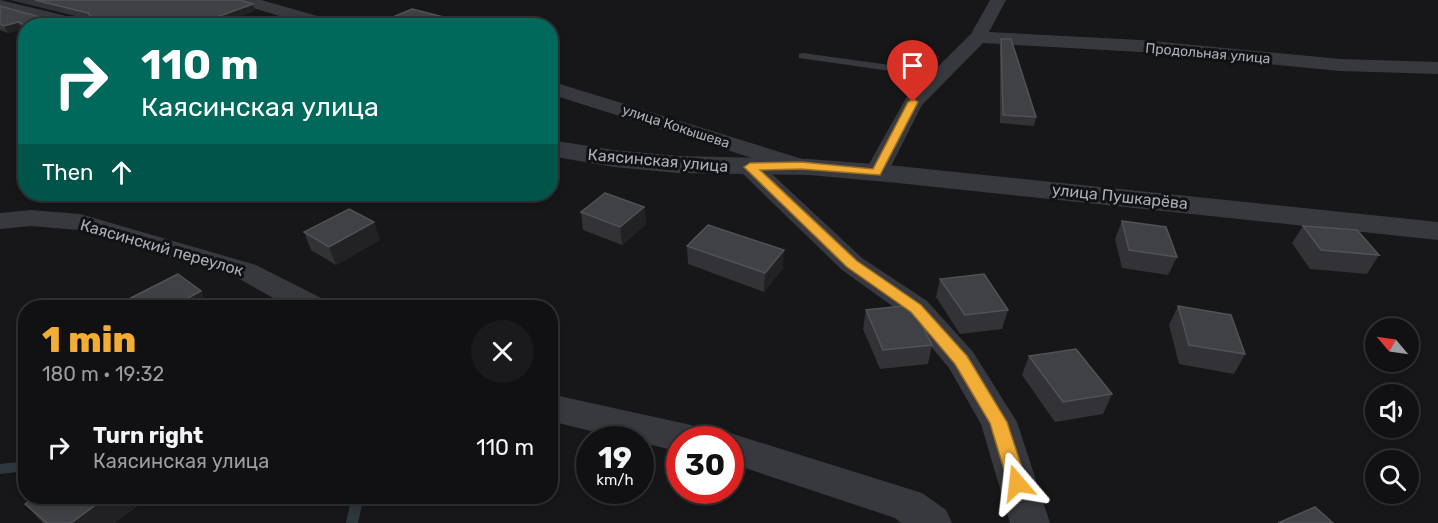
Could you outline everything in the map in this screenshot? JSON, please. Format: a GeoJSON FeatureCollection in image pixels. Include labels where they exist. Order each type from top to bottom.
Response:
{"type":"FeatureCollection","features":[{"type":"Feature","properties":{"kind":"street"},"geometry":{"type":"LineString","coordinates":[[243,0],[305,18]]}},
{"type":"Feature","properties":{"kind":"street"},"geometry":{"type":"LineString","coordinates":[[876,173],[913,102],[978,37],[998,0]]}},
{"type":"Feature","properties":{"kind":"street"},"geometry":{"type":"LineString","coordinates":[[0,4],[53,18]]}},
{"type":"Feature","properties":{"kind":"street","name":"Продольная улица"},"geometry":{"type":"LineString","coordinates":[[978,37],[1141,46],[1340,65],[1438,68]]}},
{"type":"Feature","properties":{"kind":"street","name":"улица Кокышева"},"geometry":{"type":"LineString","coordinates":[[558,90],[801,166]]}},
{"type":"Feature","properties":{"kind":"street","name":"Каясинская улица"},"geometry":{"type":"LineString","coordinates":[[558,150],[590,156],[678,164],[750,167],[801,166]]}},
{"type":"Feature","properties":{"kind":"street","name":"улица Пушкарёва"},"geometry":{"type":"LineString","coordinates":[[801,166],[1129,196],[1438,231]]}},
{"type":"Feature","properties":{"kind":"street"},"geometry":{"type":"LineString","coordinates":[[750,167],[852,264],[916,308],[961,360],[999,422],[1030,523]]}},
{"type":"Feature","properties":{"kind":"street","name":"Каясинский переулок"},"geometry":{"type":"LineString","coordinates":[[0,221],[31,218],[80,222],[246,272],[300,300]]}},
{"type":"Feature","properties":{"kind":"street"},"geometry":{"type":"LineString","coordinates":[[558,409],[666,434]]}},
{"type":"Feature","properties":{"kind":"street"},"geometry":{"type":"LineString","coordinates":[[744,452],[908,505],[932,523]]}},
{"type":"Feature","properties":{"kind":"lane"},"geometry":{"type":"LineString","coordinates":[[803,56],[940,75]]}},
{"type":"Feature","properties":{"kind":"building"},"geometry":{"type":"Polygon","coordinates":[[[35,0],[240,0],[253,4],[214,18],[92,18],[88,13],[35,0]]]}},
{"type":"Feature","properties":{"kind":"building"},"geometry":{"type":"Polygon","coordinates":[[[0,6],[43,18],[18,18],[18,22],[4,26],[0,24],[0,6]]]}},
{"type":"Feature","properties":{"kind":"building"},"geometry":{"type":"Polygon","coordinates":[[[412,9],[447,18],[390,18],[412,9]]]}},
{"type":"Feature","properties":{"kind":"building"},"geometry":{"type":"Polygon","coordinates":[[[1001,39],[1011,39],[1036,117],[1003,115],[1001,39]]]}},
{"type":"Feature","properties":{"kind":"building"},"geometry":{"type":"Polygon","coordinates":[[[605,193],[644,207],[620,227],[581,212],[605,193]]]}},
{"type":"Feature","properties":{"kind":"building"},"geometry":{"type":"Polygon","coordinates":[[[349,209],[374,222],[329,247],[304,232],[349,209]]]}},
{"type":"Feature","properties":{"kind":"building"},"geometry":{"type":"Polygon","coordinates":[[[1122,221],[1166,227],[1177,257],[1129,250],[1122,221]]]}},
{"type":"Feature","properties":{"kind":"building"},"geometry":{"type":"Polygon","coordinates":[[[708,225],[784,250],[765,273],[687,246],[708,225]]]}},
{"type":"Feature","properties":{"kind":"building"},"geometry":{"type":"Polygon","coordinates":[[[1303,226],[1357,230],[1379,255],[1321,250],[1303,226]]]}},
{"type":"Feature","properties":{"kind":"building"},"geometry":{"type":"Polygon","coordinates":[[[178,274],[201,291],[185,300],[127,300],[178,274]]]}},
{"type":"Feature","properties":{"kind":"building"},"geometry":{"type":"Polygon","coordinates":[[[984,274],[1008,310],[965,315],[940,279],[984,274]]]}},
{"type":"Feature","properties":{"kind":"building"},"geometry":{"type":"Polygon","coordinates":[[[912,305],[932,345],[883,350],[866,310],[912,305]]]}},
{"type":"Feature","properties":{"kind":"building"},"geometry":{"type":"Polygon","coordinates":[[[1178,306],[1231,315],[1245,354],[1189,345],[1178,306]]]}},
{"type":"Feature","properties":{"kind":"building"},"geometry":{"type":"Polygon","coordinates":[[[1076,349],[1112,394],[1063,402],[1029,356],[1076,349]]]}},
{"type":"Feature","properties":{"kind":"building"},"geometry":{"type":"Polygon","coordinates":[[[25,504],[97,504],[71,523],[47,523],[25,504]]]}},
{"type":"Feature","properties":{"kind":"building"},"geometry":{"type":"Polygon","coordinates":[[[1315,507],[1333,523],[1278,523],[1315,507]]]}},
{"type":"Feature","properties":{"kind":"waterway"},"geometry":{"type":"LineString","coordinates":[[0,469],[18,467]]}},
{"type":"Feature","properties":{"kind":"waterway"},"geometry":{"type":"LineString","coordinates":[[352,523],[356,504]]}},
{"type":"Feature","properties":{"kind":"route"},"geometry":{"type":"LineString","coordinates":[[913,102],[876,173],[801,166],[750,167],[852,264],[916,308],[961,360],[999,422],[1017,483]]}}]}
